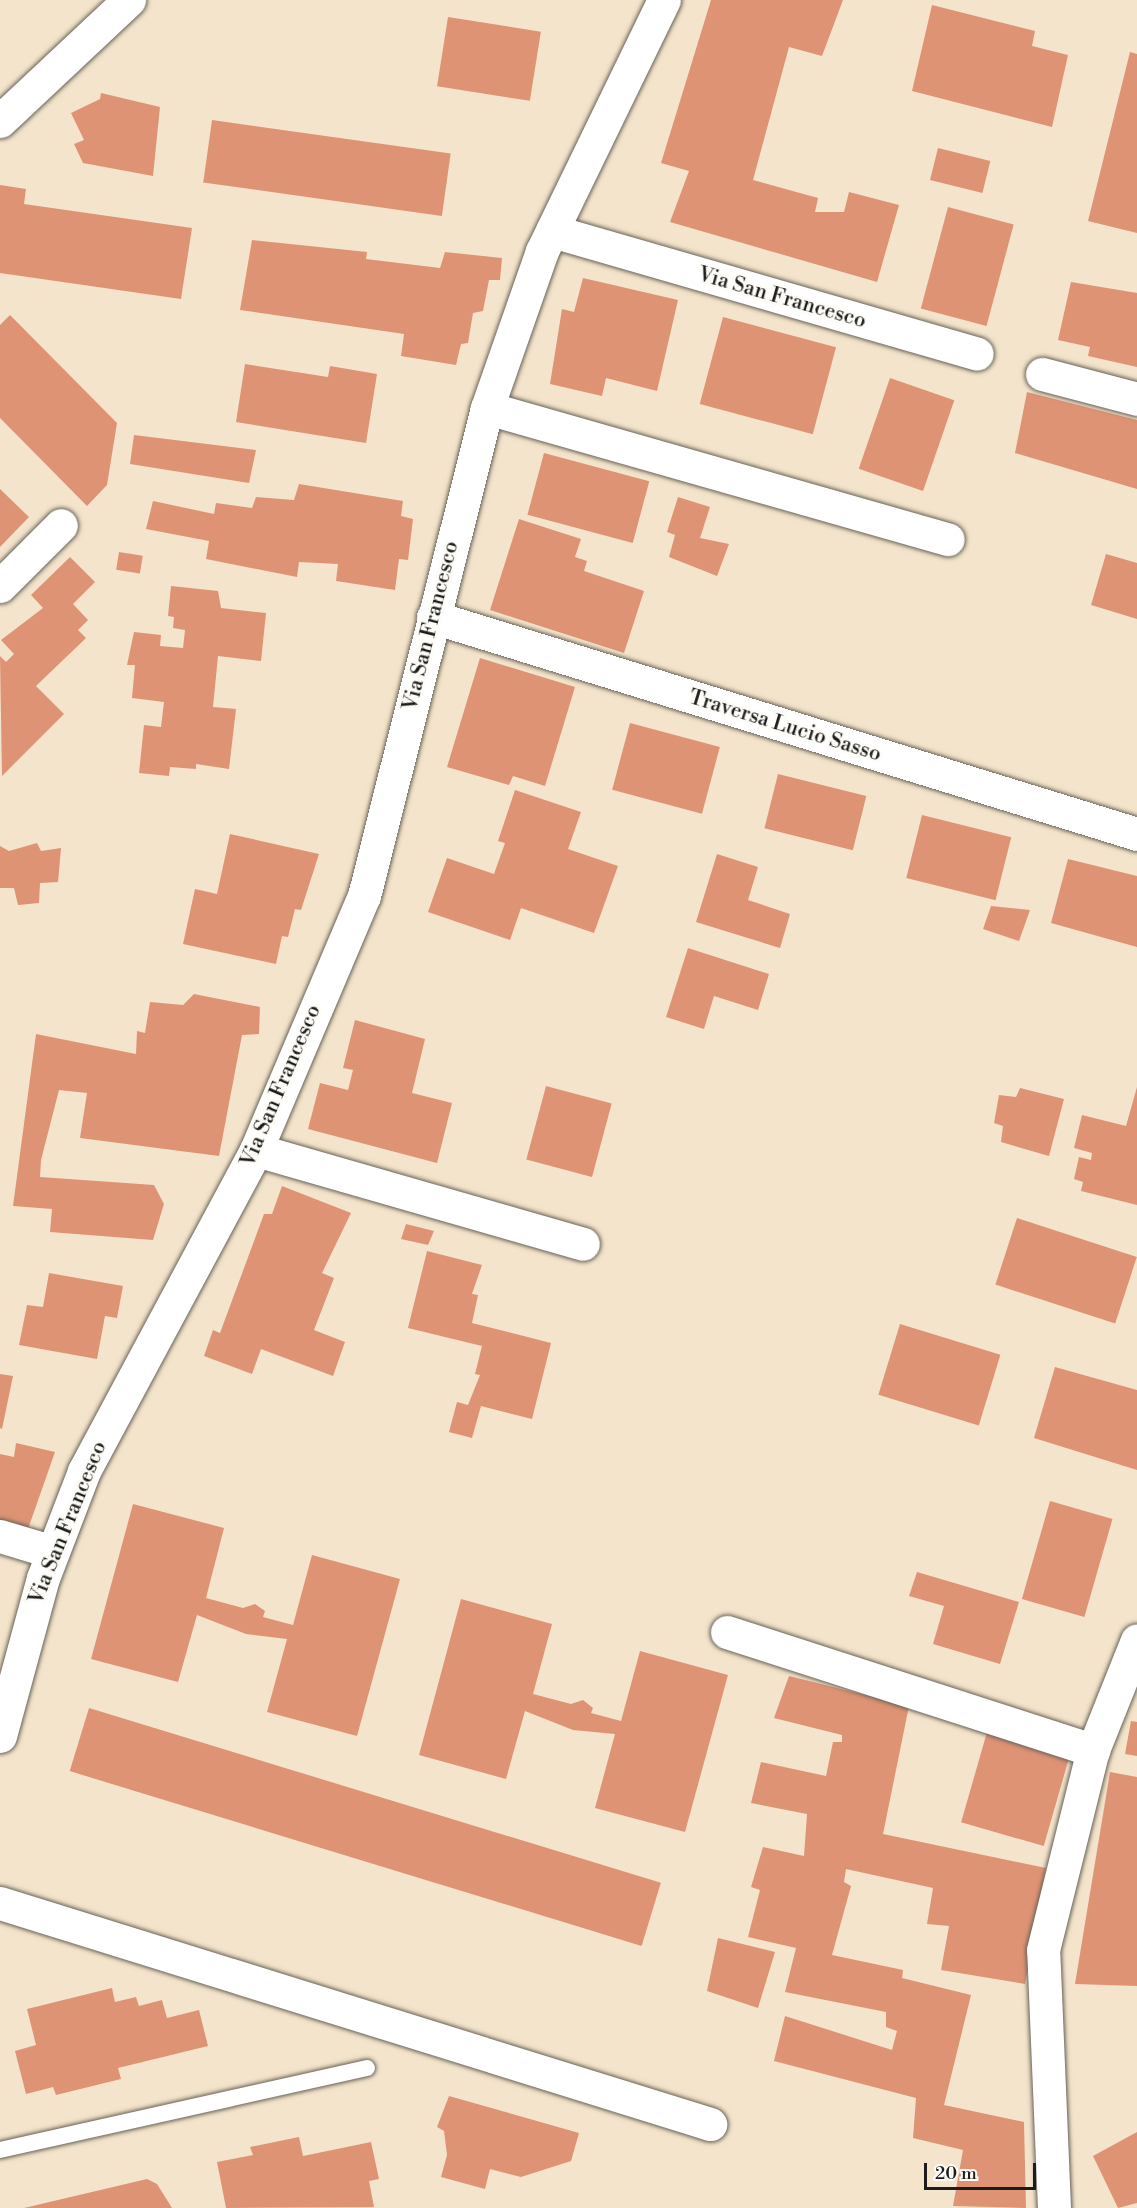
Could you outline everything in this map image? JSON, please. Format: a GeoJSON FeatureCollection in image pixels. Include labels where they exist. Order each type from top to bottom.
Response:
{"type":"FeatureCollection","features":[{"type":"Feature","properties":{"kind":"street"},"geometry":{"type":"LineString","coordinates":[[0,122],[129,0]]}},
{"type":"Feature","properties":{"kind":"street","name":"Via San Francesco"},"geometry":{"type":"LineString","coordinates":[[0,1736],[52,1552],[84,1471],[256,1150],[364,896],[487,408],[552,231],[664,0]]}},
{"type":"Feature","properties":{"kind":"street","name":"Via San Francesco"},"geometry":{"type":"LineString","coordinates":[[552,231],[977,354]]}},
{"type":"Feature","properties":{"kind":"street"},"geometry":{"type":"LineString","coordinates":[[1042,374],[1137,399]]}},
{"type":"Feature","properties":{"kind":"street"},"geometry":{"type":"LineString","coordinates":[[487,408],[948,539]]}},
{"type":"Feature","properties":{"kind":"street"},"geometry":{"type":"LineString","coordinates":[[0,586],[61,525]]}},
{"type":"Feature","properties":{"kind":"street","name":"Traversa Lucio Sasso"},"geometry":{"type":"LineString","coordinates":[[434,617],[1137,834]]}},
{"type":"Feature","properties":{"kind":"street"},"geometry":{"type":"LineString","coordinates":[[256,1150],[583,1244]]}},
{"type":"Feature","properties":{"kind":"street"},"geometry":{"type":"LineString","coordinates":[[0,1536],[52,1552]]}},
{"type":"Feature","properties":{"kind":"street"},"geometry":{"type":"LineString","coordinates":[[727,1632],[1093,1750]]}},
{"type":"Feature","properties":{"kind":"street"},"geometry":{"type":"LineString","coordinates":[[1054,2208],[1043,1950],[1093,1750],[1137,1640]]}},
{"type":"Feature","properties":{"kind":"street"},"geometry":{"type":"LineString","coordinates":[[0,1903],[710,2124]]}},
{"type":"Feature","properties":{"kind":"lane"},"geometry":{"type":"LineString","coordinates":[[0,2150],[367,2068]]}},
{"type":"Feature","properties":{"kind":"building"},"geometry":{"type":"Polygon","coordinates":[[[711,0],[843,0],[822,56],[789,47],[753,180],[818,198],[815,212],[844,212],[849,192],[899,205],[877,282],[670,222],[689,171],[661,163],[711,0]]]}},
{"type":"Feature","properties":{"kind":"building"},"geometry":{"type":"Polygon","coordinates":[[[932,5],[1035,31],[1032,46],[1068,55],[1052,127],[912,91],[932,5]]]}},
{"type":"Feature","properties":{"kind":"building"},"geometry":{"type":"Polygon","coordinates":[[[448,17],[541,32],[530,101],[437,86],[448,17]]]}},
{"type":"Feature","properties":{"kind":"building"},"geometry":{"type":"Polygon","coordinates":[[[1130,52],[1137,54],[1137,233],[1088,221],[1130,52]]]}},
{"type":"Feature","properties":{"kind":"building"},"geometry":{"type":"Polygon","coordinates":[[[101,93],[160,107],[153,176],[83,163],[74,144],[84,140],[71,113],[100,99],[101,93]]]}},
{"type":"Feature","properties":{"kind":"building"},"geometry":{"type":"Polygon","coordinates":[[[212,120],[451,154],[442,216],[203,182],[212,120]]]}},
{"type":"Feature","properties":{"kind":"building"},"geometry":{"type":"Polygon","coordinates":[[[938,148],[990,161],[982,193],[930,180],[938,148]]]}},
{"type":"Feature","properties":{"kind":"building"},"geometry":{"type":"Polygon","coordinates":[[[0,185],[26,189],[24,204],[192,228],[181,299],[0,273],[0,185]]]}},
{"type":"Feature","properties":{"kind":"building"},"geometry":{"type":"Polygon","coordinates":[[[948,207],[1014,225],[987,326],[921,308],[948,207]]]}},
{"type":"Feature","properties":{"kind":"building"},"geometry":{"type":"Polygon","coordinates":[[[252,240],[367,252],[366,259],[440,268],[445,252],[502,258],[500,280],[489,280],[483,311],[473,313],[468,343],[461,344],[456,365],[401,356],[404,334],[240,310],[252,240]]]}},
{"type":"Feature","properties":{"kind":"building"},"geometry":{"type":"Polygon","coordinates":[[[583,278],[678,300],[657,391],[606,378],[602,396],[550,384],[562,309],[574,312],[583,278]]]}},
{"type":"Feature","properties":{"kind":"building"},"geometry":{"type":"Polygon","coordinates":[[[1071,282],[1137,293],[1137,367],[1088,356],[1090,347],[1058,340],[1071,282]]]}},
{"type":"Feature","properties":{"kind":"building"},"geometry":{"type":"Polygon","coordinates":[[[10,315],[117,423],[107,485],[87,506],[0,418],[0,325],[10,315]]]}},
{"type":"Feature","properties":{"kind":"building"},"geometry":{"type":"Polygon","coordinates":[[[723,317],[836,347],[813,434],[700,404],[723,317]]]}},
{"type":"Feature","properties":{"kind":"building"},"geometry":{"type":"Polygon","coordinates":[[[245,364],[328,377],[330,366],[377,374],[366,443],[236,422],[245,364]]]}},
{"type":"Feature","properties":{"kind":"building"},"geometry":{"type":"Polygon","coordinates":[[[890,378],[954,400],[923,491],[859,469],[890,378]]]}},
{"type":"Feature","properties":{"kind":"building"},"geometry":{"type":"Polygon","coordinates":[[[1027,392],[1137,420],[1137,489],[1015,453],[1027,392]]]}},
{"type":"Feature","properties":{"kind":"building"},"geometry":{"type":"Polygon","coordinates":[[[134,435],[256,450],[249,483],[130,464],[134,435]]]}},
{"type":"Feature","properties":{"kind":"building"},"geometry":{"type":"Polygon","coordinates":[[[544,453],[649,481],[633,543],[527,515],[544,453]]]}},
{"type":"Feature","properties":{"kind":"building"},"geometry":{"type":"Polygon","coordinates":[[[299,484],[403,501],[401,516],[413,519],[408,560],[399,559],[395,590],[336,581],[338,564],[299,562],[297,577],[206,559],[209,541],[146,529],[153,501],[214,514],[216,503],[252,508],[256,497],[294,500],[299,484]]]}},
{"type":"Feature","properties":{"kind":"building"},"geometry":{"type":"Polygon","coordinates":[[[0,489],[29,517],[0,547],[0,489]]]}},
{"type":"Feature","properties":{"kind":"building"},"geometry":{"type":"Polygon","coordinates":[[[678,497],[710,507],[700,538],[729,544],[717,576],[669,557],[675,535],[667,532],[678,497]]]}},
{"type":"Feature","properties":{"kind":"building"},"geometry":{"type":"Polygon","coordinates":[[[519,519],[581,539],[575,557],[587,561],[584,571],[644,591],[624,653],[490,610],[519,519]]]}},
{"type":"Feature","properties":{"kind":"building"},"geometry":{"type":"Polygon","coordinates":[[[119,552],[143,556],[140,574],[116,570],[119,552]]]}},
{"type":"Feature","properties":{"kind":"building"},"geometry":{"type":"Polygon","coordinates":[[[1106,554],[1137,563],[1137,619],[1091,605],[1106,554]]]}},
{"type":"Feature","properties":{"kind":"building"},"geometry":{"type":"Polygon","coordinates":[[[70,557],[95,582],[73,604],[88,620],[78,630],[86,638],[36,686],[64,714],[2,776],[0,656],[6,662],[14,654],[1,640],[43,608],[31,595],[70,557]]]}},
{"type":"Feature","properties":{"kind":"building"},"geometry":{"type":"Polygon","coordinates":[[[171,586],[218,591],[221,608],[266,613],[261,661],[218,656],[213,707],[236,709],[229,769],[196,764],[196,769],[170,767],[169,776],[139,773],[144,725],[161,727],[164,702],[132,698],[135,665],[127,665],[134,632],[161,635],[160,646],[183,648],[185,630],[173,628],[174,617],[168,616],[171,586]]]}},
{"type":"Feature","properties":{"kind":"building"},"geometry":{"type":"Polygon","coordinates":[[[480,658],[575,687],[545,786],[513,776],[509,785],[447,767],[480,658]]]}},
{"type":"Feature","properties":{"kind":"building"},"geometry":{"type":"Polygon","coordinates":[[[630,723],[720,747],[702,814],[612,790],[630,723]]]}},
{"type":"Feature","properties":{"kind":"building"},"geometry":{"type":"Polygon","coordinates":[[[778,774],[866,796],[853,850],[764,828],[778,774]]]}},
{"type":"Feature","properties":{"kind":"building"},"geometry":{"type":"Polygon","coordinates":[[[515,790],[581,812],[568,849],[618,866],[594,933],[521,908],[510,940],[428,912],[447,858],[494,874],[505,843],[498,841],[515,790]]]}},
{"type":"Feature","properties":{"kind":"building"},"geometry":{"type":"Polygon","coordinates":[[[922,815],[1011,837],[996,900],[906,878],[922,815]]]}},
{"type":"Feature","properties":{"kind":"building"},"geometry":{"type":"Polygon","coordinates":[[[230,834],[319,854],[301,910],[295,909],[288,937],[282,936],[276,964],[183,944],[195,889],[217,894],[230,834]]]}},
{"type":"Feature","properties":{"kind":"building"},"geometry":{"type":"Polygon","coordinates":[[[37,843],[41,851],[61,848],[58,882],[40,883],[39,903],[18,905],[14,888],[0,888],[0,846],[9,851],[37,843]]]}},
{"type":"Feature","properties":{"kind":"building"},"geometry":{"type":"Polygon","coordinates":[[[717,854],[758,867],[748,900],[790,914],[780,948],[696,922],[717,854]]]}},
{"type":"Feature","properties":{"kind":"building"},"geometry":{"type":"Polygon","coordinates":[[[1068,859],[1137,876],[1137,947],[1051,923],[1068,859]]]}},
{"type":"Feature","properties":{"kind":"building"},"geometry":{"type":"Polygon","coordinates":[[[991,906],[1030,910],[1019,941],[983,929],[991,906]]]}},
{"type":"Feature","properties":{"kind":"building"},"geometry":{"type":"Polygon","coordinates":[[[688,948],[769,974],[758,1010],[714,996],[704,1029],[666,1017],[688,948]]]}},
{"type":"Feature","properties":{"kind":"building"},"geometry":{"type":"Polygon","coordinates":[[[194,994],[260,1007],[259,1034],[242,1035],[219,1156],[80,1138],[87,1093],[59,1090],[41,1160],[40,1177],[154,1185],[164,1204],[153,1240],[50,1232],[52,1209],[13,1206],[36,1034],[136,1054],[137,1031],[145,1033],[150,1002],[183,1005],[194,994]]]}},
{"type":"Feature","properties":{"kind":"building"},"geometry":{"type":"Polygon","coordinates":[[[355,1020],[425,1039],[412,1093],[452,1103],[437,1163],[308,1129],[320,1083],[348,1090],[353,1070],[343,1068],[355,1020]]]}},
{"type":"Feature","properties":{"kind":"building"},"geometry":{"type":"Polygon","coordinates":[[[546,1086],[612,1104],[592,1177],[526,1159],[546,1086]]]}},
{"type":"Feature","properties":{"kind":"building"},"geometry":{"type":"Polygon","coordinates":[[[1137,1087],[1137,1205],[1081,1191],[1083,1182],[1074,1179],[1079,1157],[1091,1160],[1092,1153],[1074,1148],[1082,1115],[1126,1126],[1137,1087]]]}},
{"type":"Feature","properties":{"kind":"building"},"geometry":{"type":"Polygon","coordinates":[[[1020,1088],[1064,1099],[1049,1156],[1001,1142],[1003,1126],[994,1123],[999,1095],[1016,1097],[1020,1088]]]}},
{"type":"Feature","properties":{"kind":"building"},"geometry":{"type":"Polygon","coordinates":[[[282,1186],[351,1213],[322,1273],[334,1278],[314,1330],[345,1342],[333,1376],[261,1349],[252,1374],[204,1356],[213,1330],[220,1333],[264,1214],[272,1214],[282,1186]]]}},
{"type":"Feature","properties":{"kind":"building"},"geometry":{"type":"Polygon","coordinates":[[[1017,1218],[1137,1257],[1115,1324],[995,1285],[1017,1218]]]}},
{"type":"Feature","properties":{"kind":"building"},"geometry":{"type":"Polygon","coordinates":[[[406,1224],[434,1231],[428,1245],[401,1239],[406,1224]]]}},
{"type":"Feature","properties":{"kind":"building"},"geometry":{"type":"Polygon","coordinates":[[[427,1251],[482,1265],[472,1294],[478,1295],[472,1323],[551,1343],[532,1419],[481,1406],[472,1438],[449,1432],[457,1402],[468,1405],[480,1375],[475,1374],[482,1346],[408,1328],[427,1251]]]}},
{"type":"Feature","properties":{"kind":"building"},"geometry":{"type":"Polygon","coordinates":[[[49,1273],[123,1286],[117,1318],[105,1316],[97,1359],[19,1345],[27,1305],[43,1307],[49,1273]]]}},
{"type":"Feature","properties":{"kind":"building"},"geometry":{"type":"Polygon","coordinates":[[[900,1324],[1000,1355],[979,1425],[878,1395],[900,1324]]]}},
{"type":"Feature","properties":{"kind":"building"},"geometry":{"type":"Polygon","coordinates":[[[1055,1367],[1137,1390],[1137,1470],[1034,1438],[1055,1367]]]}},
{"type":"Feature","properties":{"kind":"building"},"geometry":{"type":"Polygon","coordinates":[[[0,1374],[13,1376],[2,1429],[0,1428],[0,1374]]]}},
{"type":"Feature","properties":{"kind":"building"},"geometry":{"type":"Polygon","coordinates":[[[16,1443],[55,1452],[28,1529],[0,1521],[0,1454],[14,1457],[16,1443]]]}},
{"type":"Feature","properties":{"kind":"building"},"geometry":{"type":"Polygon","coordinates":[[[1050,1501],[1112,1519],[1084,1617],[1022,1599],[1050,1501]]]}},
{"type":"Feature","properties":{"kind":"building"},"geometry":{"type":"Polygon","coordinates":[[[133,1504],[224,1528],[206,1598],[243,1608],[255,1604],[265,1611],[263,1617],[293,1625],[312,1555],[400,1579],[357,1736],[267,1712],[287,1639],[246,1634],[197,1615],[178,1682],[91,1659],[133,1504]]]}},
{"type":"Feature","properties":{"kind":"building"},"geometry":{"type":"Polygon","coordinates":[[[917,1572],[1019,1602],[1000,1664],[933,1644],[944,1606],[909,1596],[917,1572]]]}},
{"type":"Feature","properties":{"kind":"building"},"geometry":{"type":"Polygon","coordinates":[[[461,1599],[552,1624],[533,1694],[571,1704],[583,1700],[593,1708],[591,1713],[621,1721],[640,1651],[728,1675],[685,1832],[595,1808],[615,1734],[573,1730],[525,1711],[506,1779],[419,1755],[461,1599]]]}},
{"type":"Feature","properties":{"kind":"building"},"geometry":{"type":"Polygon","coordinates":[[[789,1676],[909,1706],[883,1834],[1046,1868],[1025,1984],[941,1970],[949,1926],[927,1924],[933,1888],[846,1869],[844,1882],[851,1886],[832,1955],[903,1970],[902,1978],[971,1995],[944,2105],[1024,2122],[1026,2208],[953,2206],[963,2150],[913,2138],[916,2098],[774,2061],[785,2016],[892,2050],[897,2031],[886,2027],[886,2012],[785,1992],[796,1948],[748,1937],[760,1890],[751,1887],[763,1847],[804,1856],[807,1814],[751,1803],[761,1762],[826,1776],[833,1742],[842,1742],[842,1735],[774,1718],[789,1676]]]}},
{"type":"Feature","properties":{"kind":"building"},"geometry":{"type":"Polygon","coordinates":[[[89,1708],[661,1883],[642,1946],[70,1771],[89,1708]]]}},
{"type":"Feature","properties":{"kind":"building"},"geometry":{"type":"Polygon","coordinates":[[[1131,1721],[1137,1722],[1137,1756],[1125,1754],[1131,1721]]]}},
{"type":"Feature","properties":{"kind":"building"},"geometry":{"type":"Polygon","coordinates":[[[987,1732],[1070,1756],[1044,1846],[961,1822],[987,1732]]]}},
{"type":"Feature","properties":{"kind":"building"},"geometry":{"type":"Polygon","coordinates":[[[1110,1772],[1137,1777],[1137,1986],[1075,1984],[1110,1772]]]}},
{"type":"Feature","properties":{"kind":"building"},"geometry":{"type":"Polygon","coordinates":[[[718,1938],[775,1952],[758,2008],[707,1991],[718,1938]]]}},
{"type":"Feature","properties":{"kind":"building"},"geometry":{"type":"Polygon","coordinates":[[[112,1988],[115,2002],[136,1997],[139,2006],[162,2000],[167,2018],[199,2010],[208,2046],[118,2068],[121,2079],[56,2095],[53,2087],[26,2094],[15,2051],[36,2045],[27,2009],[112,1988]]]}},
{"type":"Feature","properties":{"kind":"building"},"geometry":{"type":"Polygon","coordinates":[[[449,2096],[579,2133],[571,2161],[521,2177],[490,2169],[485,2189],[441,2177],[447,2155],[444,2131],[437,2127],[449,2096]]]}},
{"type":"Feature","properties":{"kind":"building"},"geometry":{"type":"Polygon","coordinates":[[[1137,2132],[1137,2203],[1118,2208],[1093,2156],[1137,2132]]]}},
{"type":"Feature","properties":{"kind":"building"},"geometry":{"type":"Polygon","coordinates":[[[299,2137],[303,2156],[371,2142],[379,2179],[369,2181],[374,2207],[226,2208],[217,2162],[253,2155],[250,2147],[299,2137]]]}},
{"type":"Feature","properties":{"kind":"building"},"geometry":{"type":"Polygon","coordinates":[[[147,2179],[157,2184],[172,2208],[24,2208],[147,2179]]]}}]}
